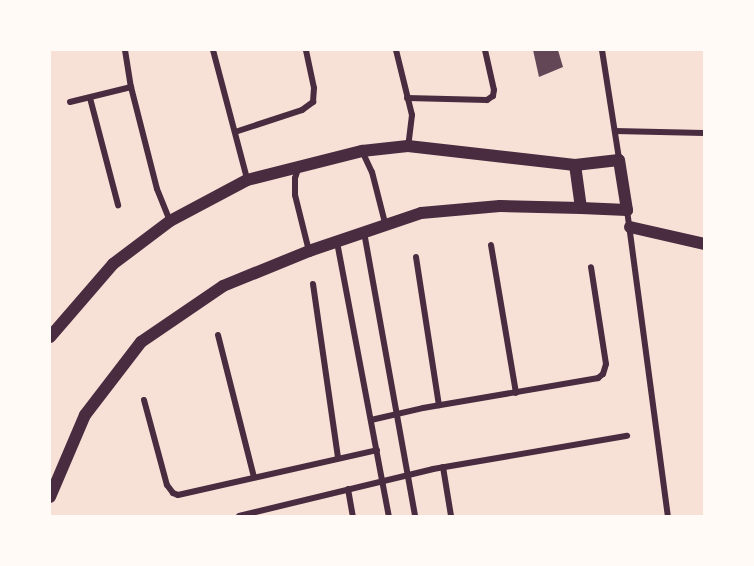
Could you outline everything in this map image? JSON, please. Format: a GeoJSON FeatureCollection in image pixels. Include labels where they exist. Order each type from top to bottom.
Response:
{"type":"FeatureCollection","features":[{"type":"Feature","properties":{"kind":"main road"},"geometry":{"type":"LineString","coordinates":[[50,336],[113,264],[170,221],[248,180],[362,151],[408,146],[575,165],[619,160],[627,210],[468,207],[421,213],[385,223],[309,251],[223,286],[141,342],[86,415],[50,497]]}},
{"type":"Feature","properties":{"kind":"main road"},"geometry":{"type":"LineString","coordinates":[[575,165],[581,208]]}},
{"type":"Feature","properties":{"kind":"main road"},"geometry":{"type":"LineString","coordinates":[[630,227],[705,244]]}},
{"type":"Feature","properties":{"kind":"street"},"geometry":{"type":"LineString","coordinates":[[124,50],[130,87],[157,189],[170,221]]}},
{"type":"Feature","properties":{"kind":"street"},"geometry":{"type":"LineString","coordinates":[[213,50],[248,180]]}},
{"type":"Feature","properties":{"kind":"street"},"geometry":{"type":"LineString","coordinates":[[235,132],[302,110],[314,102],[314,88],[306,50]]}},
{"type":"Feature","properties":{"kind":"street"},"geometry":{"type":"LineString","coordinates":[[396,50],[412,115],[408,146]]}},
{"type":"Feature","properties":{"kind":"street"},"geometry":{"type":"LineString","coordinates":[[407,98],[487,100],[493,96],[494,90],[485,50]]}},
{"type":"Feature","properties":{"kind":"street"},"geometry":{"type":"LineString","coordinates":[[602,50],[619,160]]}},
{"type":"Feature","properties":{"kind":"street"},"geometry":{"type":"LineString","coordinates":[[70,102],[130,87]]}},
{"type":"Feature","properties":{"kind":"street"},"geometry":{"type":"LineString","coordinates":[[90,98],[118,205]]}},
{"type":"Feature","properties":{"kind":"street"},"geometry":{"type":"LineString","coordinates":[[615,131],[705,133]]}},
{"type":"Feature","properties":{"kind":"street"},"geometry":{"type":"LineString","coordinates":[[362,151],[372,172],[385,223]]}},
{"type":"Feature","properties":{"kind":"street"},"geometry":{"type":"LineString","coordinates":[[300,166],[295,178],[295,195],[309,251]]}},
{"type":"Feature","properties":{"kind":"street"},"geometry":{"type":"LineString","coordinates":[[627,210],[668,516]]}},
{"type":"Feature","properties":{"kind":"street"},"geometry":{"type":"LineString","coordinates":[[364,232],[415,516]]}},
{"type":"Feature","properties":{"kind":"street"},"geometry":{"type":"LineString","coordinates":[[337,242],[389,516]]}},
{"type":"Feature","properties":{"kind":"street"},"geometry":{"type":"LineString","coordinates":[[491,245],[516,393]]}},
{"type":"Feature","properties":{"kind":"street"},"geometry":{"type":"LineString","coordinates":[[416,256],[439,405]]}},
{"type":"Feature","properties":{"kind":"street"},"geometry":{"type":"LineString","coordinates":[[371,420],[439,405],[593,380],[603,374],[606,364],[591,267]]}},
{"type":"Feature","properties":{"kind":"street"},"geometry":{"type":"LineString","coordinates":[[313,284],[338,458]]}},
{"type":"Feature","properties":{"kind":"street"},"geometry":{"type":"LineString","coordinates":[[218,335],[254,477]]}},
{"type":"Feature","properties":{"kind":"street"},"geometry":{"type":"LineString","coordinates":[[144,400],[167,485],[173,493],[183,494],[377,450]]}},
{"type":"Feature","properties":{"kind":"street"},"geometry":{"type":"LineString","coordinates":[[239,516],[443,466],[627,436]]}},
{"type":"Feature","properties":{"kind":"street"},"geometry":{"type":"LineString","coordinates":[[443,466],[451,516]]}},
{"type":"Feature","properties":{"kind":"street"},"geometry":{"type":"LineString","coordinates":[[348,489],[353,516]]}},
{"type":"Feature","properties":{"kind":"building"},"geometry":{"type":"Polygon","coordinates":[[[533,50],[558,50],[563,67],[539,77],[533,50]]]}}]}
